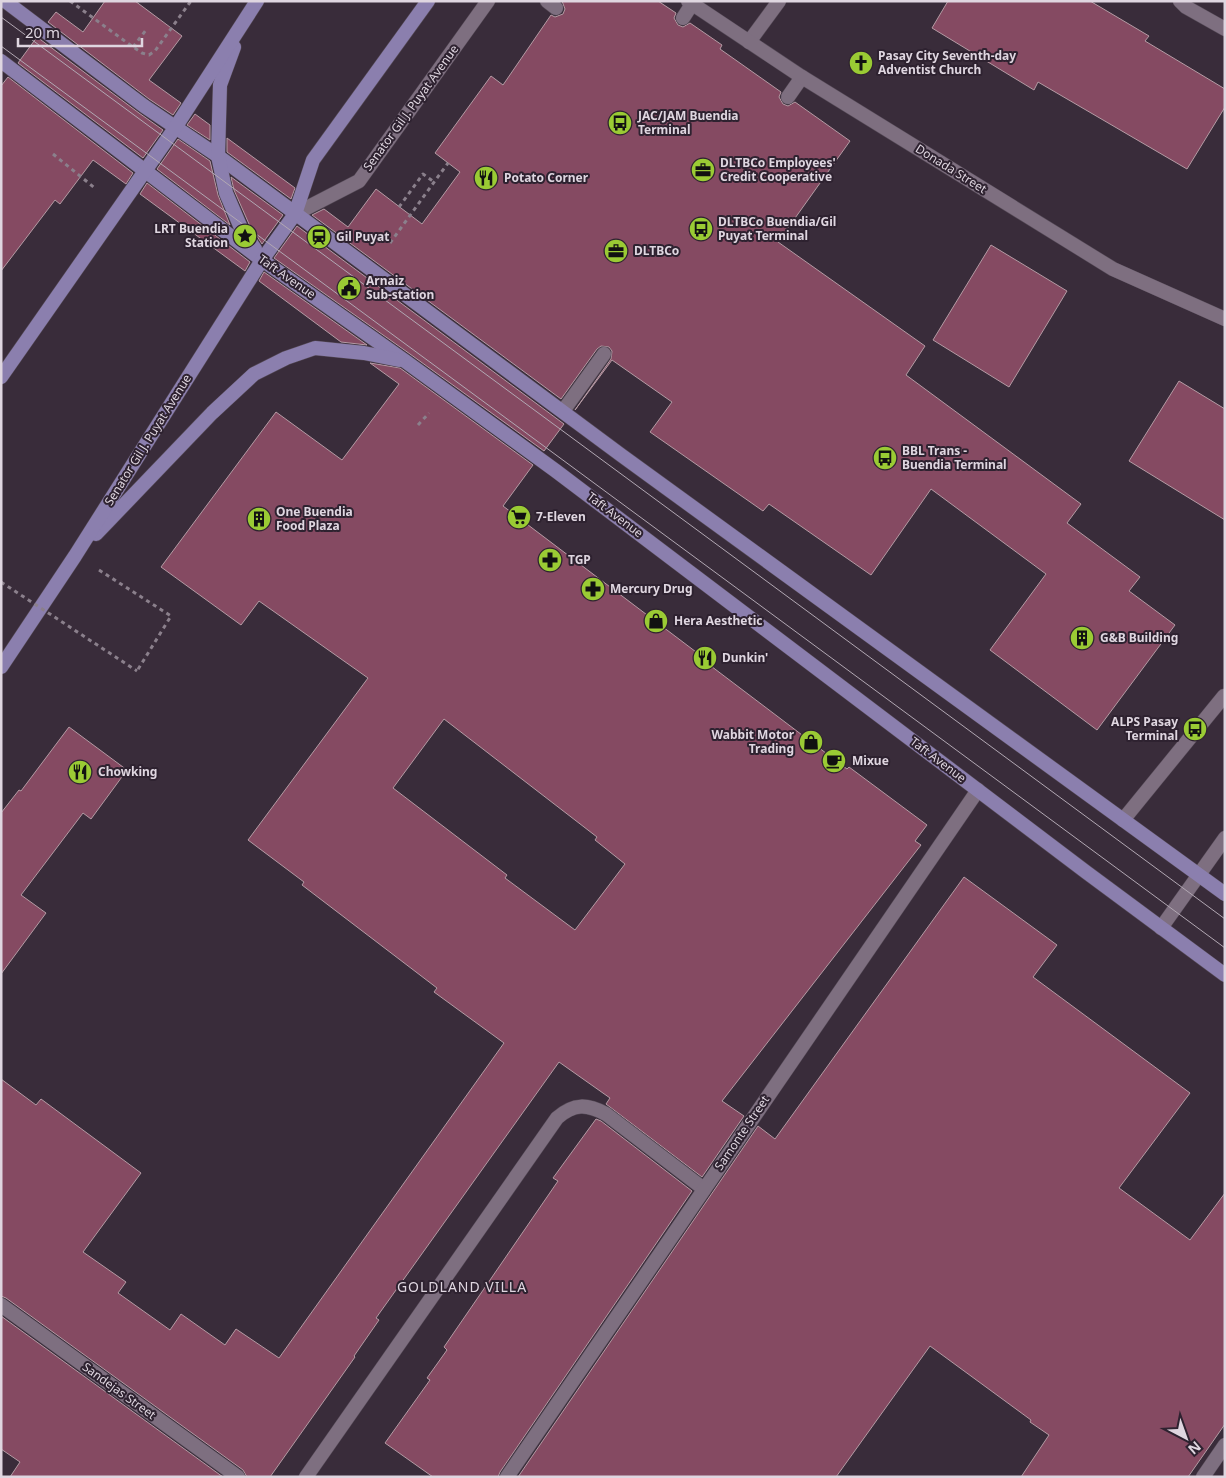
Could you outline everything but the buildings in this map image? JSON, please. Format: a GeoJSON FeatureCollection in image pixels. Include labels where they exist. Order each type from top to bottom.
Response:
{"type":"FeatureCollection","features":[{"type":"Feature","properties":{"kind":"main road"},"geometry":{"type":"LineString","coordinates":[[5,1],[144,106],[218,156],[620,455],[1225,894]]}},
{"type":"Feature","properties":{"kind":"main road"},"geometry":{"type":"LineString","coordinates":[[1,377],[176,128],[257,1]]}},
{"type":"Feature","properties":{"kind":"main road","name":"Senator Gil J. Puyat Avenue"},"geometry":{"type":"LineString","coordinates":[[1,667],[75,556],[262,260],[295,214],[313,160],[428,1]]}},
{"type":"Feature","properties":{"kind":"main road"},"geometry":{"type":"LineString","coordinates":[[246,18],[220,84],[218,156],[226,193],[241,228],[262,260]]}},
{"type":"Feature","properties":{"kind":"main road","name":"Taft Avenue"},"geometry":{"type":"LineString","coordinates":[[1,61],[262,260],[405,361],[569,481],[1225,975]]}},
{"type":"Feature","properties":{"kind":"main road"},"geometry":{"type":"LineString","coordinates":[[75,556],[212,412],[254,374],[286,358],[315,348],[364,353],[405,361]]}},
{"type":"Feature","properties":{"kind":"street","name":"Senator Gil J. Puyat Avenue"},"geometry":{"type":"LineString","coordinates":[[295,214],[359,181],[488,1]]}},
{"type":"Feature","properties":{"kind":"street"},"geometry":{"type":"LineString","coordinates":[[750,42],[780,1]]}},
{"type":"Feature","properties":{"kind":"street"},"geometry":{"type":"LineString","coordinates":[[1180,1],[1186,7],[1225,29]]}},
{"type":"Feature","properties":{"kind":"street"},"geometry":{"type":"LineString","coordinates":[[682,18],[690,3]]}},
{"type":"Feature","properties":{"kind":"street","name":"Donada Street"},"geometry":{"type":"LineString","coordinates":[[690,3],[802,77],[1113,269],[1225,319]]}},
{"type":"Feature","properties":{"kind":"street"},"geometry":{"type":"LineString","coordinates":[[788,97],[802,77]]}},
{"type":"Feature","properties":{"kind":"street"},"geometry":{"type":"LineString","coordinates":[[563,411],[604,354]]}},
{"type":"Feature","properties":{"kind":"street"},"geometry":{"type":"LineString","coordinates":[[1123,820],[1224,696]]}},
{"type":"Feature","properties":{"kind":"street","name":"Samonte Street"},"geometry":{"type":"LineString","coordinates":[[507,1477],[978,790]]}},
{"type":"Feature","properties":{"kind":"street"},"geometry":{"type":"LineString","coordinates":[[1161,928],[1225,838]]}},
{"type":"Feature","properties":{"kind":"street"},"geometry":{"type":"LineString","coordinates":[[306,1477],[563,1112],[583,1106],[594,1108],[606,1114],[704,1189]]}},
{"type":"Feature","properties":{"kind":"street","name":"Sandejas Street"},"geometry":{"type":"LineString","coordinates":[[1,1305],[238,1477]]}},
{"type":"Feature","properties":{"kind":"street"},"geometry":{"type":"LineString","coordinates":[[1203,1477],[1225,1445]]}},
{"type":"Feature","properties":{"kind":"path"},"geometry":{"type":"LineString","coordinates":[[70,1],[133,47],[142,53],[150,55],[155,51],[191,1]]}},
{"type":"Feature","properties":{"kind":"path"},"geometry":{"type":"LineString","coordinates":[[133,47],[146,30]]}},
{"type":"Feature","properties":{"kind":"path"},"geometry":{"type":"LineString","coordinates":[[53,154],[120,209]]}},
{"type":"Feature","properties":{"kind":"path"},"geometry":{"type":"LineString","coordinates":[[390,243],[448,163]]}},
{"type":"Feature","properties":{"kind":"path"},"geometry":{"type":"LineString","coordinates":[[399,207],[423,174],[434,182]]}},
{"type":"Feature","properties":{"kind":"path"},"geometry":{"type":"LineString","coordinates":[[418,425],[431,410]]}},
{"type":"Feature","properties":{"kind":"path"},"geometry":{"type":"LineString","coordinates":[[1,582],[137,671],[171,616],[75,556]]}},
{"type":"Feature","properties":{"kind":"tram line"},"geometry":{"type":"LineString","coordinates":[[1,17],[1225,919]]}},
{"type":"Feature","properties":{"kind":"tram line"},"geometry":{"type":"LineString","coordinates":[[1,46],[1225,948]]}},
{"type":"Feature","properties":{"kind":"place","name":"Pasay City Seventh-day Adventist Church"},"geometry":{"type":"Point","coordinates":[861,63]}},
{"type":"Feature","properties":{"kind":"place","name":"JAC/JAM Buendia Terminal"},"geometry":{"type":"Point","coordinates":[620,123]}},
{"type":"Feature","properties":{"kind":"place","name":"DLTBCo Employees' Credit Cooperative"},"geometry":{"type":"Point","coordinates":[703,170]}},
{"type":"Feature","properties":{"kind":"place","name":"Potato Corner"},"geometry":{"type":"Point","coordinates":[486,178]}},
{"type":"Feature","properties":{"kind":"place","name":"DLTBCo Buendia/Gil Puyat Terminal"},"geometry":{"type":"Point","coordinates":[701,229]}},
{"type":"Feature","properties":{"kind":"place","name":"LRT Buendia Station"},"geometry":{"type":"Point","coordinates":[245,236]}},
{"type":"Feature","properties":{"kind":"place","name":"Gil Puyat"},"geometry":{"type":"Point","coordinates":[319,237]}},
{"type":"Feature","properties":{"kind":"place","name":"DLTBCo"},"geometry":{"type":"Point","coordinates":[616,251]}},
{"type":"Feature","properties":{"kind":"place","name":"Arnaiz Sub-station"},"geometry":{"type":"Point","coordinates":[349,288]}},
{"type":"Feature","properties":{"kind":"place","name":"BBL Trans - Buendia Terminal"},"geometry":{"type":"Point","coordinates":[885,458]}},
{"type":"Feature","properties":{"kind":"place","name":"7-Eleven"},"geometry":{"type":"Point","coordinates":[519,517]}},
{"type":"Feature","properties":{"kind":"place","name":"One Buendia Food Plaza"},"geometry":{"type":"Point","coordinates":[259,519]}},
{"type":"Feature","properties":{"kind":"place","name":"TGP"},"geometry":{"type":"Point","coordinates":[550,560]}},
{"type":"Feature","properties":{"kind":"place","name":"Mercury Drug"},"geometry":{"type":"Point","coordinates":[593,589]}},
{"type":"Feature","properties":{"kind":"place","name":"Hera Aesthetic"},"geometry":{"type":"Point","coordinates":[656,621]}},
{"type":"Feature","properties":{"kind":"place","name":"G&B Building"},"geometry":{"type":"Point","coordinates":[1082,638]}},
{"type":"Feature","properties":{"kind":"place","name":"Dunkin'"},"geometry":{"type":"Point","coordinates":[705,658]}},
{"type":"Feature","properties":{"kind":"place","name":"ALPS Pasay Terminal"},"geometry":{"type":"Point","coordinates":[1195,729]}},
{"type":"Feature","properties":{"kind":"place","name":"Wabbit Motor Trading"},"geometry":{"type":"Point","coordinates":[811,742]}},
{"type":"Feature","properties":{"kind":"place","name":"Mixue"},"geometry":{"type":"Point","coordinates":[834,761]}},
{"type":"Feature","properties":{"kind":"place","name":"Chowking"},"geometry":{"type":"Point","coordinates":[80,772]}},
{"type":"Feature","properties":{"kind":"district","name":"GOLDLAND VILLA"},"geometry":{"type":"Point","coordinates":[462,1287]}}]}
